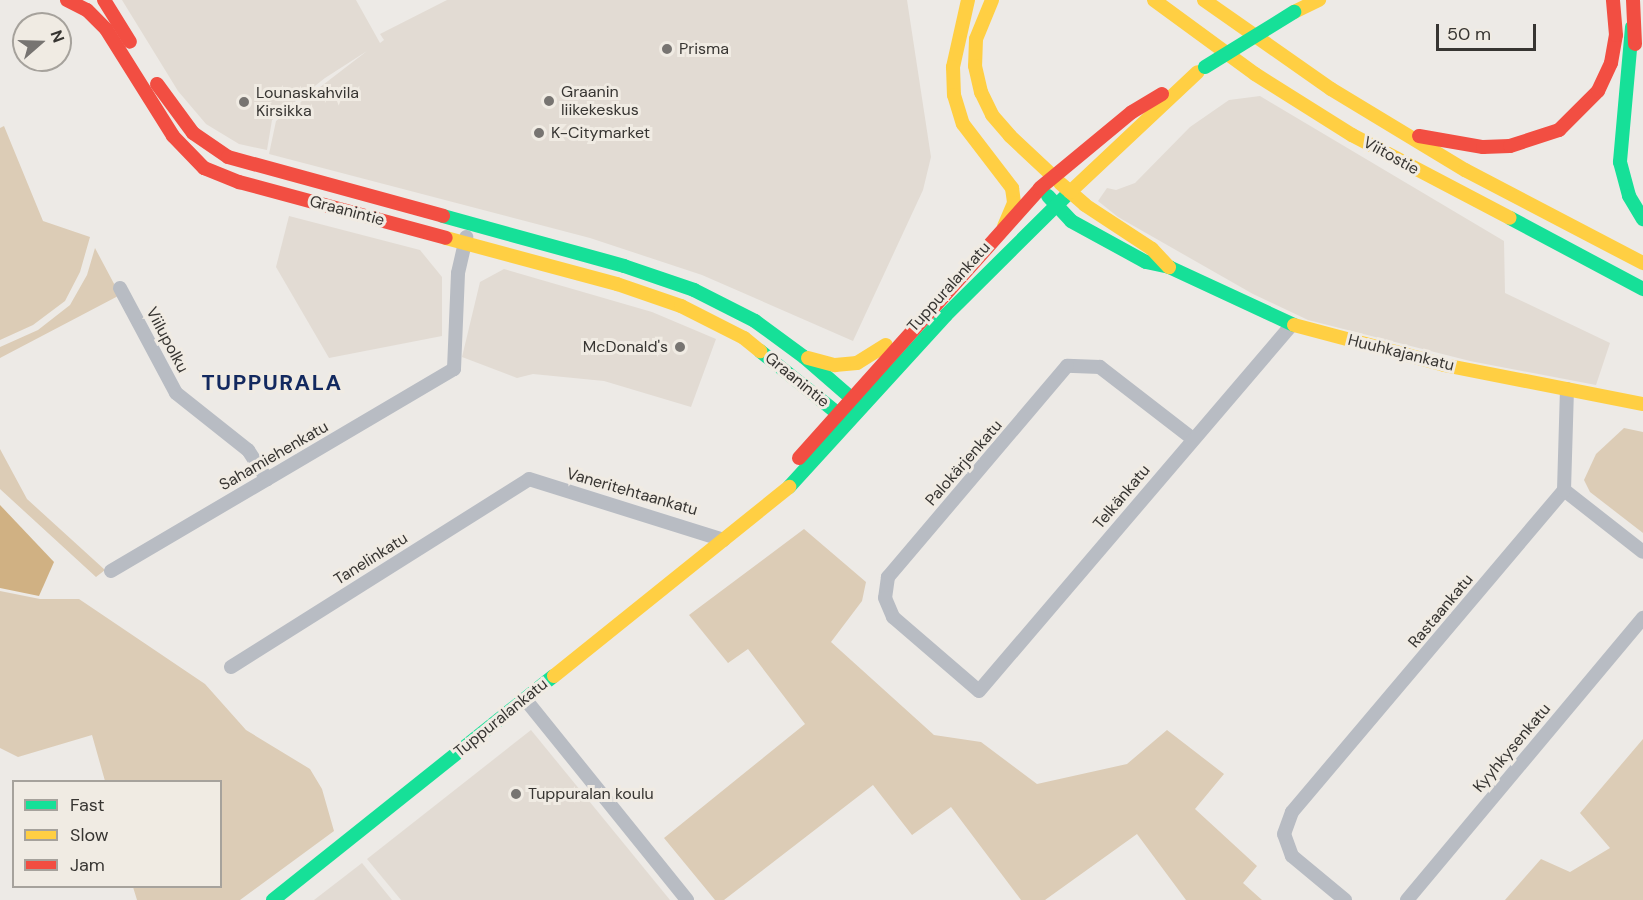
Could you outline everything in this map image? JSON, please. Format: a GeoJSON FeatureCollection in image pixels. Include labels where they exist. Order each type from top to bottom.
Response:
{"type":"FeatureCollection","features":[{"type":"Feature","properties":{"kind":"main road","name":"Graanintie"},"geometry":{"type":"LineString","coordinates":[[66,0],[91,5],[122,50],[174,136],[204,168],[239,182],[617,284],[713,320],[769,355],[836,412],[854,414],[849,397],[804,357],[755,321],[694,290],[624,266],[470,226],[228,157],[193,133],[177,113],[104,0]]}},
{"type":"Feature","properties":{"kind":"main road"},"geometry":{"type":"LineString","coordinates":[[968,0],[960,25],[953,67],[954,95],[963,124],[1012,188],[1014,203],[1004,226]]}},
{"type":"Feature","properties":{"kind":"main road","name":"Huuhkajankatu"},"geometry":{"type":"LineString","coordinates":[[992,0],[976,39],[975,66],[981,92],[1010,136],[1070,192],[1152,249],[1169,267]]}},
{"type":"Feature","properties":{"kind":"main road","name":"Viitostie"},"geometry":{"type":"LineString","coordinates":[[1154,0],[1255,74],[1352,135],[1643,289]]}},
{"type":"Feature","properties":{"kind":"main road","name":"Viitostie"},"geometry":{"type":"LineString","coordinates":[[1204,0],[1331,89],[1405,134],[1596,242],[1643,263]]}},
{"type":"Feature","properties":{"kind":"main road","name":"Tuppuralankatu"},"geometry":{"type":"LineString","coordinates":[[727,538],[772,491],[849,397],[1040,188],[1055,178],[1132,112],[1294,12],[1319,0]]}},
{"type":"Feature","properties":{"kind":"main road"},"geometry":{"type":"LineString","coordinates":[[1405,134],[1501,146],[1536,140],[1559,130],[1581,112],[1598,91],[1611,63],[1616,35],[1613,0]]}},
{"type":"Feature","properties":{"kind":"main road"},"geometry":{"type":"LineString","coordinates":[[1627,0],[1632,33],[1620,162],[1629,196],[1643,219]]}},
{"type":"Feature","properties":{"kind":"main road"},"geometry":{"type":"LineString","coordinates":[[1626,88],[1636,39],[1633,0]]}},
{"type":"Feature","properties":{"kind":"main road"},"geometry":{"type":"LineString","coordinates":[[960,25],[962,75],[969,105],[987,136],[1003,152]]}},
{"type":"Feature","properties":{"kind":"main road","name":"Tuppuralankatu"},"geometry":{"type":"LineString","coordinates":[[273,900],[780,496],[954,306],[1070,192],[1201,69]]}},
{"type":"Feature","properties":{"kind":"main road","name":"Huuhkajankatu"},"geometry":{"type":"LineString","coordinates":[[1026,175],[1080,226],[1146,262],[1169,267],[1292,325],[1444,365],[1643,404]]}},
{"type":"Feature","properties":{"kind":"main road"},"geometry":{"type":"LineString","coordinates":[[804,357],[835,365],[856,363],[917,322]]}},
{"type":"Feature","properties":{"kind":"street"},"geometry":{"type":"LineString","coordinates":[[465,242],[470,226]]}},
{"type":"Feature","properties":{"kind":"street","name":"Sahamiehenkatu"},"geometry":{"type":"LineString","coordinates":[[111,571],[454,369],[458,273],[465,242]]}},
{"type":"Feature","properties":{"kind":"street","name":"Viilupolku"},"geometry":{"type":"LineString","coordinates":[[120,288],[177,393],[248,450],[267,479]]}},
{"type":"Feature","properties":{"kind":"street","name":"Telkänkatu"},"geometry":{"type":"LineString","coordinates":[[979,691],[1292,325]]}},
{"type":"Feature","properties":{"kind":"street","name":"Palokärjenkatu"},"geometry":{"type":"LineString","coordinates":[[979,691],[893,617],[885,598],[888,577],[1067,366],[1100,367],[1193,439]]}},
{"type":"Feature","properties":{"kind":"street"},"geometry":{"type":"LineString","coordinates":[[1567,389],[1564,490],[1643,552]]}},
{"type":"Feature","properties":{"kind":"street","name":"Vaneritehtaankatu"},"geometry":{"type":"LineString","coordinates":[[529,479],[727,538]]}},
{"type":"Feature","properties":{"kind":"street","name":"Tanelinkatu"},"geometry":{"type":"LineString","coordinates":[[231,667],[529,479]]}},
{"type":"Feature","properties":{"kind":"street","name":"Rastaankatu"},"geometry":{"type":"LineString","coordinates":[[1345,900],[1292,856],[1284,834],[1292,812],[1564,490]]}},
{"type":"Feature","properties":{"kind":"street","name":"Kyyhkysenkatu"},"geometry":{"type":"LineString","coordinates":[[1407,900],[1643,618]]}},
{"type":"Feature","properties":{"kind":"street"},"geometry":{"type":"LineString","coordinates":[[525,699],[687,900]]}},
{"type":"Feature","properties":{"kind":"shaded area"},"geometry":{"type":"Polygon","coordinates":[[[122,0],[356,0],[380,43],[384,40],[380,34],[447,0],[907,0],[931,157],[923,190],[853,341],[702,275],[590,238],[269,154],[276,121],[367,51],[325,78],[272,120],[267,150],[239,144],[206,124],[178,91],[122,0]]]}},
{"type":"Feature","properties":{"kind":"shaded area"},"geometry":{"type":"Polygon","coordinates":[[[1260,96],[1504,241],[1505,293],[1610,343],[1596,385],[1470,361],[1308,320],[1253,294],[1118,217],[1098,201],[1107,188],[1116,190],[1135,183],[1190,127],[1229,100],[1260,96]]]}},
{"type":"Feature","properties":{"kind":"shaded area"},"geometry":{"type":"Polygon","coordinates":[[[4,126],[43,221],[90,237],[80,272],[65,301],[33,325],[0,340],[0,128],[4,126]]]}},
{"type":"Feature","properties":{"kind":"shaded area"},"geometry":{"type":"Polygon","coordinates":[[[289,216],[420,250],[442,277],[442,336],[329,358],[276,267],[289,216]]]}},
{"type":"Feature","properties":{"kind":"shaded area"},"geometry":{"type":"Polygon","coordinates":[[[95,248],[120,295],[0,358],[0,347],[38,330],[70,305],[87,275],[95,248]]]}},
{"type":"Feature","properties":{"kind":"shaded area"},"geometry":{"type":"Polygon","coordinates":[[[504,269],[652,312],[716,339],[691,407],[604,381],[533,374],[517,378],[462,357],[480,282],[504,269]]]}},
{"type":"Feature","properties":{"kind":"shaded area"},"geometry":{"type":"Polygon","coordinates":[[[1624,428],[1643,432],[1643,533],[1590,492],[1584,480],[1596,454],[1624,428]]]}},
{"type":"Feature","properties":{"kind":"shaded area"},"geometry":{"type":"Polygon","coordinates":[[[0,449],[27,499],[105,570],[96,577],[0,489],[0,449]]]}},
{"type":"Feature","properties":{"kind":"shaded area"},"geometry":{"type":"Polygon","coordinates":[[[0,505],[54,562],[39,596],[0,588],[0,505]]]}},
{"type":"Feature","properties":{"kind":"shaded area"},"geometry":{"type":"Polygon","coordinates":[[[804,529],[866,582],[862,601],[831,642],[934,735],[981,742],[1037,784],[1127,764],[1167,730],[1224,774],[1195,809],[1257,866],[1243,883],[1262,900],[1186,900],[1137,834],[1045,900],[1021,900],[951,807],[912,835],[873,785],[724,900],[715,900],[664,838],[805,724],[748,649],[728,663],[689,615],[804,529]]]}},
{"type":"Feature","properties":{"kind":"shaded area"},"geometry":{"type":"Polygon","coordinates":[[[0,591],[40,599],[79,599],[205,684],[246,730],[310,769],[322,789],[334,831],[240,900],[137,900],[133,888],[222,888],[222,780],[105,780],[92,735],[18,757],[0,748],[0,591]]]}},
{"type":"Feature","properties":{"kind":"shaded area","name":"Tuppuralan koulu"},"geometry":{"type":"Polygon","coordinates":[[[531,730],[670,900],[401,900],[367,859],[531,730]]]}},
{"type":"Feature","properties":{"kind":"shaded area"},"geometry":{"type":"Polygon","coordinates":[[[1643,739],[1643,900],[1505,900],[1541,859],[1570,872],[1610,848],[1580,813],[1643,739]]]}},
{"type":"Feature","properties":{"kind":"shaded area"},"geometry":{"type":"Polygon","coordinates":[[[362,863],[392,900],[314,900],[362,863]]]}},
{"type":"Feature","properties":{"kind":"traffic: fast"},"geometry":{"type":"LineString","coordinates":[[1205,67],[1294,12]]}},
{"type":"Feature","properties":{"kind":"traffic: fast"},"geometry":{"type":"LineString","coordinates":[[1632,27],[1620,162],[1629,196],[1643,219]]}},
{"type":"Feature","properties":{"kind":"traffic: fast"},"geometry":{"type":"LineString","coordinates":[[789,487],[946,315],[1070,192]]}},
{"type":"Feature","properties":{"kind":"traffic: fast"},"geometry":{"type":"LineString","coordinates":[[1048,196],[1071,221],[1146,262],[1169,267],[1294,325]]}},
{"type":"Feature","properties":{"kind":"traffic: fast"},"geometry":{"type":"LineString","coordinates":[[443,216],[624,266],[694,290],[755,321],[804,357],[850,397],[854,414]]}},
{"type":"Feature","properties":{"kind":"traffic: fast"},"geometry":{"type":"LineString","coordinates":[[1510,218],[1643,289]]}},
{"type":"Feature","properties":{"kind":"traffic: fast"},"geometry":{"type":"LineString","coordinates":[[760,351],[836,412],[854,414]]}},
{"type":"Feature","properties":{"kind":"traffic: fast"},"geometry":{"type":"LineString","coordinates":[[273,900],[554,676]]}},
{"type":"Feature","properties":{"kind":"traffic: slow"},"geometry":{"type":"LineString","coordinates":[[968,0],[953,67],[954,95],[963,124],[1012,188],[1014,203],[1004,226]]}},
{"type":"Feature","properties":{"kind":"traffic: slow"},"geometry":{"type":"LineString","coordinates":[[992,0],[976,39],[975,66],[981,92],[992,115],[1010,136],[1055,178]]}},
{"type":"Feature","properties":{"kind":"traffic: slow"},"geometry":{"type":"LineString","coordinates":[[1154,0],[1255,74],[1352,135],[1510,218]]}},
{"type":"Feature","properties":{"kind":"traffic: slow"},"geometry":{"type":"LineString","coordinates":[[1204,0],[1331,89],[1465,170],[1643,263]]}},
{"type":"Feature","properties":{"kind":"traffic: slow"},"geometry":{"type":"LineString","coordinates":[[1294,12],[1319,0]]}},
{"type":"Feature","properties":{"kind":"traffic: slow"},"geometry":{"type":"LineString","coordinates":[[1070,192],[1198,72]]}},
{"type":"Feature","properties":{"kind":"traffic: slow"},"geometry":{"type":"LineString","coordinates":[[1060,183],[1085,205],[1152,249],[1169,267]]}},
{"type":"Feature","properties":{"kind":"traffic: slow"},"geometry":{"type":"LineString","coordinates":[[446,238],[617,284],[681,306],[744,338],[760,351]]}},
{"type":"Feature","properties":{"kind":"traffic: slow"},"geometry":{"type":"LineString","coordinates":[[1294,325],[1444,365],[1643,404]]}},
{"type":"Feature","properties":{"kind":"traffic: slow"},"geometry":{"type":"LineString","coordinates":[[808,358],[835,365],[857,363],[886,345]]}},
{"type":"Feature","properties":{"kind":"traffic: slow"},"geometry":{"type":"LineString","coordinates":[[554,676],[789,487]]}},
{"type":"Feature","properties":{"kind":"traffic: jam"},"geometry":{"type":"LineString","coordinates":[[67,0],[87,10],[106,29],[173,136],[204,168],[239,182],[446,238]]}},
{"type":"Feature","properties":{"kind":"traffic: jam"},"geometry":{"type":"LineString","coordinates":[[104,0],[130,42]]}},
{"type":"Feature","properties":{"kind":"traffic: jam"},"geometry":{"type":"LineString","coordinates":[[1419,136],[1483,147],[1510,146],[1559,130],[1598,91],[1611,63],[1616,35],[1613,0]]}},
{"type":"Feature","properties":{"kind":"traffic: jam"},"geometry":{"type":"LineString","coordinates":[[1633,0],[1635,44]]}},
{"type":"Feature","properties":{"kind":"traffic: jam"},"geometry":{"type":"LineString","coordinates":[[157,84],[193,133],[228,157],[443,216]]}},
{"type":"Feature","properties":{"kind":"traffic: jam"},"geometry":{"type":"LineString","coordinates":[[799,458],[1040,188],[1132,112],[1162,94]]}},
{"type":"Feature","properties":{"kind":"place","name":"Prisma"},"geometry":{"type":"Point","coordinates":[667,49]}},
{"type":"Feature","properties":{"kind":"place","name":"Graanin liikekeskus"},"geometry":{"type":"Point","coordinates":[549,101]}},
{"type":"Feature","properties":{"kind":"place","name":"Lounaskahvila Kirsikka"},"geometry":{"type":"Point","coordinates":[244,102]}},
{"type":"Feature","properties":{"kind":"place","name":"K-Citymarket"},"geometry":{"type":"Point","coordinates":[539,133]}},
{"type":"Feature","properties":{"kind":"place","name":"McDonald's"},"geometry":{"type":"Point","coordinates":[680,347]}},
{"type":"Feature","properties":{"kind":"place","name":"Tuppuralan koulu"},"geometry":{"type":"Point","coordinates":[516,794]}},
{"type":"Feature","properties":{"kind":"district","name":"TUPPURALA"},"geometry":{"type":"Point","coordinates":[272,383]}}]}
